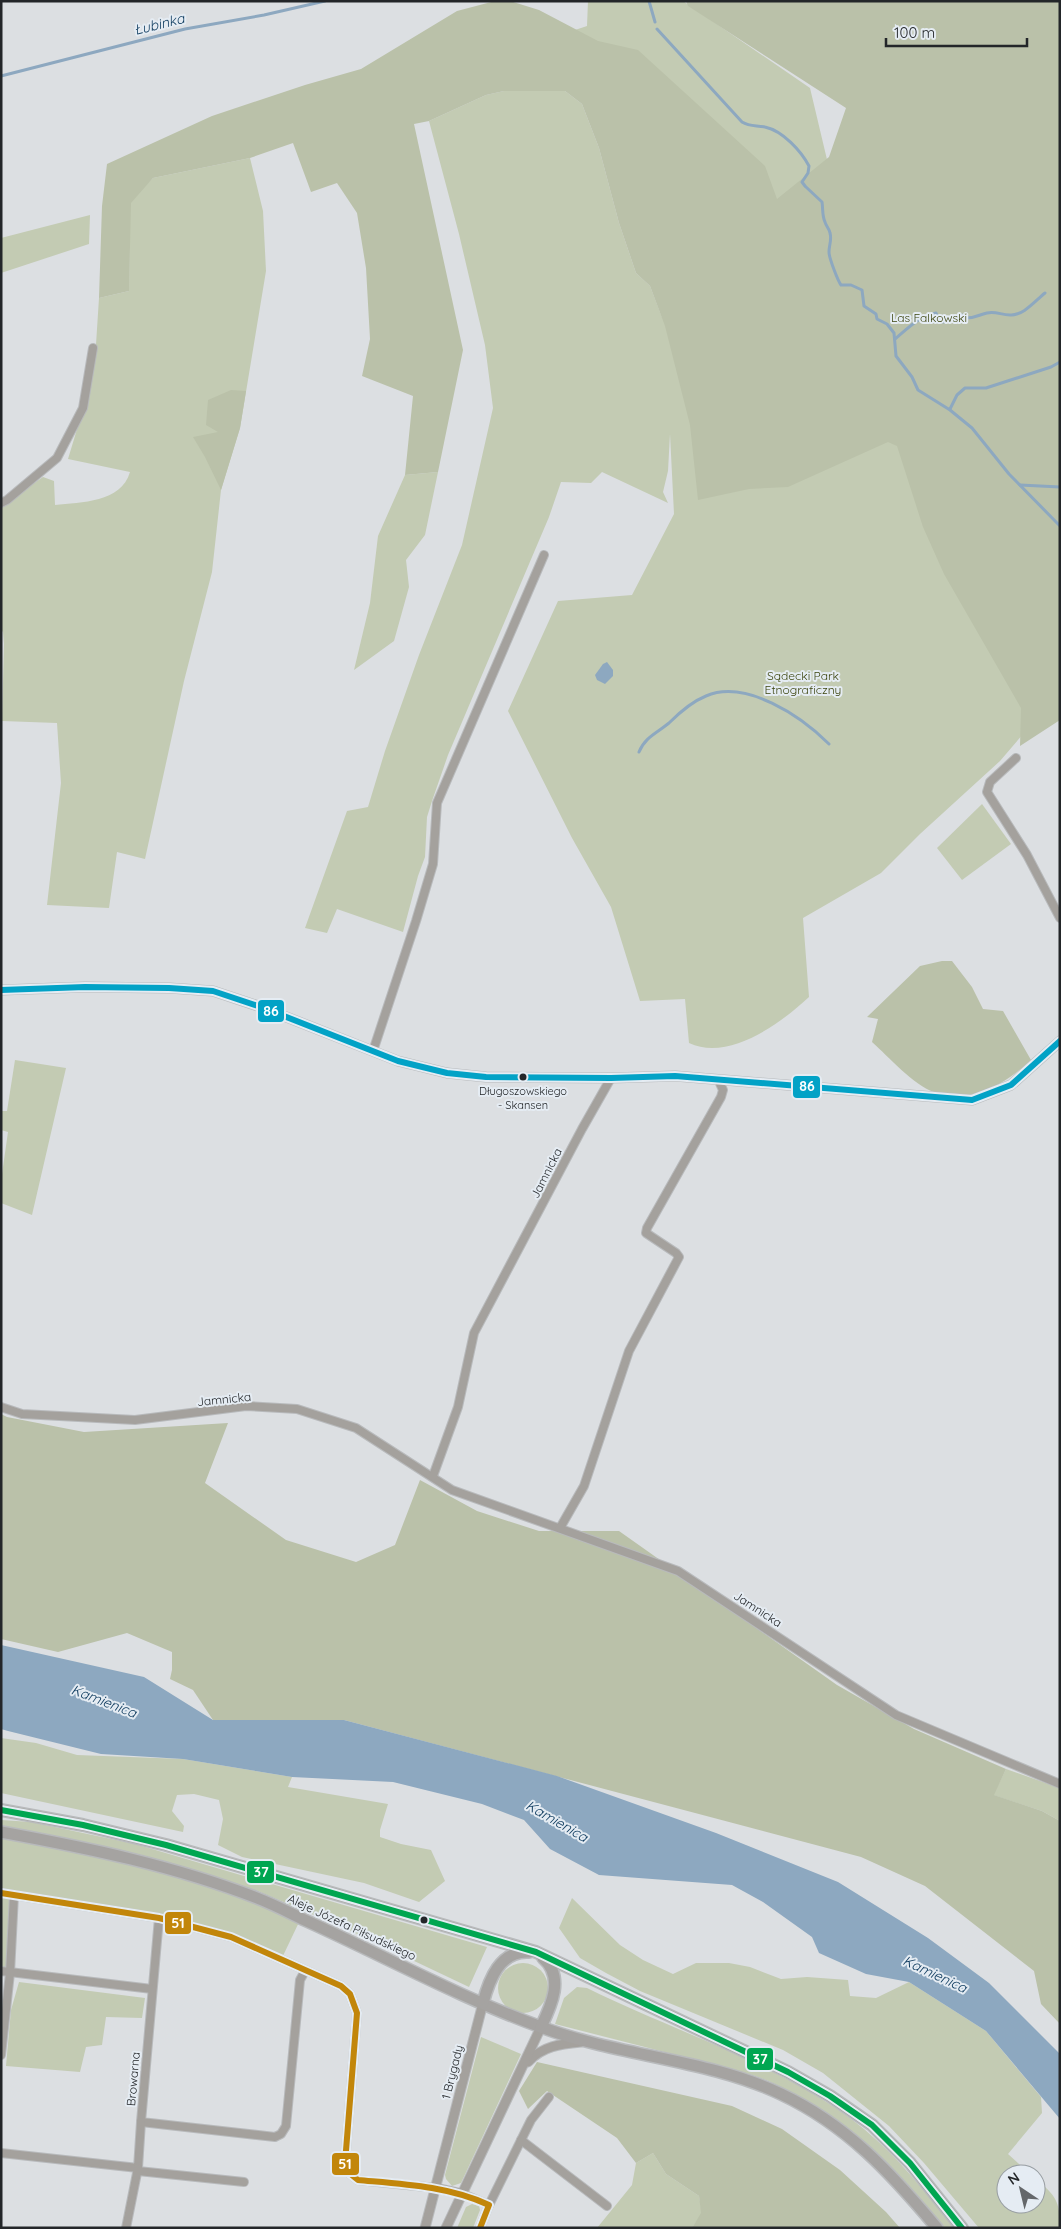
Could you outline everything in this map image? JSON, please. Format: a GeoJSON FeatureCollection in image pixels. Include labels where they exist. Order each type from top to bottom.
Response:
{"type":"FeatureCollection","features":[{"type":"Feature","properties":{"kind":"main road","name":"Aleje Józefa Piłsudskiego"},"geometry":{"type":"LineString","coordinates":[[1,1810],[83,1825],[166,1845],[536,1952],[788,2072],[830,2096],[878,2132],[910,2163],[962,2228]]}},
{"type":"Feature","properties":{"kind":"main road","name":"Aleje Józefa Piłsudskiego"},"geometry":{"type":"LineString","coordinates":[[1,1832],[93,1849],[180,1873],[258,1898],[430,1980],[540,2027],[587,2041],[711,2070],[746,2080],[780,2094],[820,2116],[860,2144],[901,2185],[937,2228]]}},
{"type":"Feature","properties":{"kind":"main road","name":"1 Brygady"},"geometry":{"type":"LineString","coordinates":[[484,2003],[496,1968],[505,1960],[525,1952],[536,1952]]}},
{"type":"Feature","properties":{"kind":"main road"},"geometry":{"type":"LineString","coordinates":[[536,1952],[546,1960],[555,1977],[552,1999],[540,2027]]}},
{"type":"Feature","properties":{"kind":"street"},"geometry":{"type":"LineString","coordinates":[[1,503],[57,458],[83,408],[92,348]]}},
{"type":"Feature","properties":{"kind":"street"},"geometry":{"type":"LineString","coordinates":[[372,1051],[416,921],[433,864],[437,803],[544,555]]}},
{"type":"Feature","properties":{"kind":"street"},"geometry":{"type":"LineString","coordinates":[[1016,758],[990,782],[987,792],[1027,855],[1060,918]]}},
{"type":"Feature","properties":{"kind":"street"},"geometry":{"type":"LineString","coordinates":[[1,990],[86,987],[169,988],[213,991],[261,1007],[404,1062],[447,1073],[486,1077],[611,1078],[675,1076],[972,1100],[1011,1085],[1060,1041]]}},
{"type":"Feature","properties":{"kind":"street","name":"Jamnicka"},"geometry":{"type":"LineString","coordinates":[[433,1476],[458,1407],[474,1333],[582,1128],[611,1078]]}},
{"type":"Feature","properties":{"kind":"street"},"geometry":{"type":"LineString","coordinates":[[560,1528],[584,1486],[629,1351],[679,1257],[646,1233],[647,1228],[721,1097],[723,1090],[718,1079]]}},
{"type":"Feature","properties":{"kind":"street","name":"Jamnicka"},"geometry":{"type":"LineString","coordinates":[[1,1407],[22,1414],[135,1420],[246,1406],[297,1408],[356,1428],[452,1490],[678,1570],[896,1714],[1060,1784]]}},
{"type":"Feature","properties":{"kind":"street"},"geometry":{"type":"LineString","coordinates":[[1,1893],[159,1918],[231,1936],[341,1986],[350,1994],[357,2013],[345,2163],[348,2172],[358,2180],[436,2188],[463,2194],[489,2205]]}},
{"type":"Feature","properties":{"kind":"street"},"geometry":{"type":"LineString","coordinates":[[1,2055],[10,1973],[14,1895]]}},
{"type":"Feature","properties":{"kind":"street","name":"Browarna"},"geometry":{"type":"LineString","coordinates":[[159,1918],[141,2122],[275,2136],[281,2134],[286,2126],[300,1980],[305,1971]]}},
{"type":"Feature","properties":{"kind":"street"},"geometry":{"type":"LineString","coordinates":[[1,1971],[152,1989]]}},
{"type":"Feature","properties":{"kind":"street","name":"1 Brygady"},"geometry":{"type":"LineString","coordinates":[[424,2228],[484,2003]]}},
{"type":"Feature","properties":{"kind":"street"},"geometry":{"type":"LineString","coordinates":[[446,2228],[523,2068],[540,2027]]}},
{"type":"Feature","properties":{"kind":"street"},"geometry":{"type":"LineString","coordinates":[[523,2068],[538,2052],[558,2044],[587,2041]]}},
{"type":"Feature","properties":{"kind":"street"},"geometry":{"type":"LineString","coordinates":[[480,2228],[489,2205],[531,2120],[549,2097]]}},
{"type":"Feature","properties":{"kind":"street"},"geometry":{"type":"LineString","coordinates":[[126,2228],[138,2170],[141,2122]]}},
{"type":"Feature","properties":{"kind":"street"},"geometry":{"type":"LineString","coordinates":[[521,2140],[607,2206]]}},
{"type":"Feature","properties":{"kind":"street"},"geometry":{"type":"LineString","coordinates":[[1,2153],[244,2182]]}},
{"type":"Feature","properties":{"kind":"green space","name":"Las Falkowski"},"geometry":{"type":"Polygon","coordinates":[[[495,1],[510,1],[539,10],[598,41],[638,50],[765,166],[777,199],[829,157],[846,108],[688,6],[686,1],[1060,1],[1060,720],[1020,746],[1021,708],[944,574],[923,527],[897,446],[888,442],[788,487],[749,489],[698,500],[690,425],[665,326],[650,286],[636,273],[619,223],[599,148],[582,104],[565,91],[504,91],[486,95],[429,121],[414,124],[463,350],[438,472],[405,475],[413,396],[362,376],[370,339],[366,268],[357,213],[337,183],[311,192],[293,143],[250,158],[153,178],[131,203],[129,291],[99,298],[102,206],[107,164],[212,116],[305,85],[361,69],[457,11],[495,1]]]}},
{"type":"Feature","properties":{"kind":"green space","name":"Sądecki Park Etnograficzny"},"geometry":{"type":"Polygon","coordinates":[[[588,1],[683,1],[810,88],[872,349],[1041,713],[1000,761],[920,834],[881,873],[803,918],[809,997],[784,1018],[754,1037],[737,1044],[721,1047],[704,1048],[689,1043],[685,999],[640,1001],[611,907],[572,838],[508,711],[558,601],[632,595],[674,514],[670,434],[668,471],[663,492],[668,503],[602,472],[591,483],[561,482],[549,517],[448,755],[427,817],[425,857],[403,932],[337,909],[327,933],[305,928],[347,811],[368,807],[385,751],[419,655],[462,545],[493,408],[485,345],[459,234],[429,121],[486,95],[504,91],[565,91],[582,104],[599,148],[619,223],[636,273],[650,286],[663,320],[572,31],[587,26],[588,1]]]}},
{"type":"Feature","properties":{"kind":"green space"},"geometry":{"type":"Polygon","coordinates":[[[250,158],[263,211],[266,271],[240,428],[221,490],[212,572],[184,681],[145,859],[117,852],[109,908],[47,905],[61,783],[57,723],[2,721],[4,644],[3,632],[1,630],[1,506],[43,477],[54,481],[55,505],[99,499],[118,490],[125,482],[130,472],[68,459],[91,383],[95,360],[99,298],[129,291],[130,200],[153,178],[250,158]]]}},
{"type":"Feature","properties":{"kind":"green space"},"geometry":{"type":"Polygon","coordinates":[[[90,215],[89,244],[1,273],[1,238],[90,215]]]}},
{"type":"Feature","properties":{"kind":"green space"},"geometry":{"type":"Polygon","coordinates":[[[231,390],[246,391],[240,428],[221,490],[193,437],[218,432],[206,425],[208,400],[231,390]]]}},
{"type":"Feature","properties":{"kind":"green space"},"geometry":{"type":"Polygon","coordinates":[[[438,472],[425,535],[406,560],[409,587],[394,641],[354,670],[370,603],[378,536],[405,475],[438,472]]]}},
{"type":"Feature","properties":{"kind":"green space"},"geometry":{"type":"Polygon","coordinates":[[[982,804],[1011,844],[962,880],[937,848],[982,804]]]}},
{"type":"Feature","properties":{"kind":"green space"},"geometry":{"type":"Polygon","coordinates":[[[942,961],[952,961],[972,987],[983,1009],[1003,1011],[1031,1060],[999,1084],[974,1094],[961,1096],[947,1095],[926,1088],[910,1077],[872,1042],[878,1019],[867,1017],[920,966],[942,961]]]}},
{"type":"Feature","properties":{"kind":"green space"},"geometry":{"type":"Polygon","coordinates":[[[15,1060],[66,1068],[32,1215],[1,1203],[1,1181],[8,1132],[1,1130],[1,1111],[7,1111],[15,1060]]]}},
{"type":"Feature","properties":{"kind":"green space"},"geometry":{"type":"Polygon","coordinates":[[[1,1414],[7,1417],[84,1432],[228,1423],[205,1483],[286,1540],[356,1562],[395,1545],[420,1480],[477,1511],[539,1531],[619,1531],[837,1685],[914,1729],[1006,1769],[994,1795],[1042,1811],[1060,1821],[1060,2024],[1041,2004],[1034,1971],[925,1886],[861,1857],[344,1720],[213,1720],[193,1690],[170,1679],[172,1652],[127,1633],[58,1652],[1,1639],[1,1414]]]}},
{"type":"Feature","properties":{"kind":"green space"},"geometry":{"type":"Polygon","coordinates":[[[1,1738],[36,1743],[77,1755],[183,1759],[292,1777],[288,1787],[388,1804],[380,1830],[380,1837],[401,1844],[431,1850],[445,1881],[419,1902],[364,1883],[242,1857],[218,1845],[223,1819],[219,1800],[194,1794],[177,1795],[172,1811],[184,1826],[183,1832],[1,1793],[1,1738]]]}},
{"type":"Feature","properties":{"kind":"green space"},"geometry":{"type":"Polygon","coordinates":[[[1006,1769],[1060,1788],[1060,1821],[1042,1811],[993,1795],[1006,1769]]]}},
{"type":"Feature","properties":{"kind":"green space"},"geometry":{"type":"Polygon","coordinates":[[[1,1820],[31,1822],[135,1844],[487,1947],[469,1987],[351,1931],[258,1891],[123,1851],[1,1826],[1,1820]]]}},
{"type":"Feature","properties":{"kind":"green space"},"geometry":{"type":"Polygon","coordinates":[[[1,1832],[143,1863],[301,1918],[281,1960],[231,1937],[186,1925],[15,1895],[10,1973],[1,1971],[1,1832]]]}},
{"type":"Feature","properties":{"kind":"green space"},"geometry":{"type":"Polygon","coordinates":[[[572,1898],[620,1945],[643,1960],[673,1974],[696,1963],[729,1963],[750,1967],[781,1979],[807,1977],[848,1980],[850,1996],[876,1998],[909,1982],[986,2031],[1041,2097],[1042,2113],[1008,2154],[1019,2164],[996,2164],[996,2214],[1046,2214],[1046,2188],[1058,2205],[1060,2228],[979,2228],[924,2163],[889,2126],[823,2073],[783,2050],[640,1991],[606,1973],[580,1958],[559,1928],[572,1898]]]}},
{"type":"Feature","properties":{"kind":"green space"},"geometry":{"type":"Polygon","coordinates":[[[523,1963],[532,1965],[543,1974],[548,1988],[546,1997],[537,2008],[523,2013],[514,2011],[503,2002],[498,1988],[500,1979],[509,1968],[523,1963]]]}},
{"type":"Feature","properties":{"kind":"green space"},"geometry":{"type":"Polygon","coordinates":[[[19,1982],[145,1998],[142,2018],[106,2017],[102,2045],[86,2047],[80,2072],[6,2066],[11,2010],[19,1982]]]}},
{"type":"Feature","properties":{"kind":"green space"},"geometry":{"type":"Polygon","coordinates":[[[577,1987],[587,1988],[730,2052],[801,2087],[834,2107],[864,2129],[889,2152],[912,2176],[954,2228],[945,2228],[908,2184],[848,2128],[801,2097],[753,2075],[555,2024],[564,1998],[577,1987]]]}},
{"type":"Feature","properties":{"kind":"green space"},"geometry":{"type":"Polygon","coordinates":[[[481,2037],[521,2054],[461,2183],[452,2186],[445,2175],[481,2037]]]}},
{"type":"Feature","properties":{"kind":"green space"},"geometry":{"type":"Polygon","coordinates":[[[537,2062],[732,2106],[782,2129],[840,2170],[886,2212],[900,2228],[692,2228],[701,2213],[699,2196],[666,2174],[653,2153],[636,2163],[617,2138],[547,2091],[528,2109],[519,2091],[537,2062]]]}},
{"type":"Feature","properties":{"kind":"green space"},"geometry":{"type":"Polygon","coordinates":[[[653,2153],[666,2174],[699,2196],[702,2213],[692,2228],[597,2228],[632,2185],[636,2163],[653,2153]]]}},
{"type":"Feature","properties":{"kind":"green space"},"geometry":{"type":"Polygon","coordinates":[[[472,2204],[479,2206],[480,2210],[473,2228],[457,2228],[466,2207],[472,2204]]]}},
{"type":"Feature","properties":{"kind":"water"},"geometry":{"type":"Polygon","coordinates":[[[607,662],[613,670],[613,676],[605,684],[597,680],[595,675],[603,664],[607,662]]]}},
{"type":"Feature","properties":{"kind":"water","name":"Kamienica"},"geometry":{"type":"Polygon","coordinates":[[[1,1645],[144,1677],[213,1720],[344,1720],[557,1776],[716,1833],[838,1882],[928,1938],[989,1983],[1060,2054],[1060,2119],[986,2031],[909,1982],[866,1974],[819,1953],[812,1937],[763,1902],[732,1885],[599,1875],[550,1849],[524,1820],[482,1804],[393,1782],[292,1777],[183,1759],[101,1754],[1,1729],[1,1645]]]}},
{"type":"Feature","properties":{"kind":"waterway","name":"Łubinka"},"geometry":{"type":"LineString","coordinates":[[1,76],[185,29],[264,15],[325,1]]}},
{"type":"Feature","properties":{"kind":"waterway"},"geometry":{"type":"LineString","coordinates":[[649,1],[655,22]]}},
{"type":"Feature","properties":{"kind":"waterway"},"geometry":{"type":"LineString","coordinates":[[657,29],[742,122],[748,125],[772,129],[785,137],[796,148],[809,166],[808,173],[802,182],[805,186]]}},
{"type":"Feature","properties":{"kind":"waterway"},"geometry":{"type":"LineString","coordinates":[[806,187],[822,202],[823,217],[831,236],[829,255],[841,285],[851,285],[862,290],[864,306],[876,314],[877,319],[887,324],[894,333],[896,356],[912,377],[918,390],[950,410],[972,428],[1009,474],[1060,526]]}},
{"type":"Feature","properties":{"kind":"waterway"},"geometry":{"type":"LineString","coordinates":[[895,339],[914,323],[936,313],[939,320],[943,322],[962,315],[964,318],[990,313],[1015,315],[1029,307],[1045,293]]}},
{"type":"Feature","properties":{"kind":"waterway"},"geometry":{"type":"LineString","coordinates":[[950,409],[957,395],[965,388],[986,388],[1051,367],[1060,362]]}},
{"type":"Feature","properties":{"kind":"waterway"},"geometry":{"type":"LineString","coordinates":[[1020,485],[1060,487]]}},
{"type":"Feature","properties":{"kind":"waterway"},"geometry":{"type":"LineString","coordinates":[[639,752],[648,739],[691,704],[706,696],[722,692],[738,692],[772,703],[804,722],[829,744]]}},
{"type":"Feature","properties":{"kind":"transit line","name":"86"},"geometry":{"type":"LineString","coordinates":[[1,990],[85,987],[169,988],[213,991],[261,1007],[398,1061],[447,1073],[486,1077],[611,1078],[675,1076],[972,1100],[1011,1085],[1060,1041]]}},
{"type":"Feature","properties":{"kind":"transit line","name":"37"},"geometry":{"type":"LineString","coordinates":[[1,1810],[83,1825],[166,1845],[536,1952],[788,2072],[830,2096],[872,2125],[910,2163],[962,2228]]}},
{"type":"Feature","properties":{"kind":"transit line","name":"51"},"geometry":{"type":"LineString","coordinates":[[1,1893],[159,1918],[231,1937],[341,1986],[350,1994],[357,2013],[345,2163],[348,2172],[358,2180],[441,2190],[489,2205],[480,2228]]}},
{"type":"Feature","properties":{"kind":"place","name":"Długoszowskiego - Skansen"},"geometry":{"type":"Point","coordinates":[523,1077]}}]}
